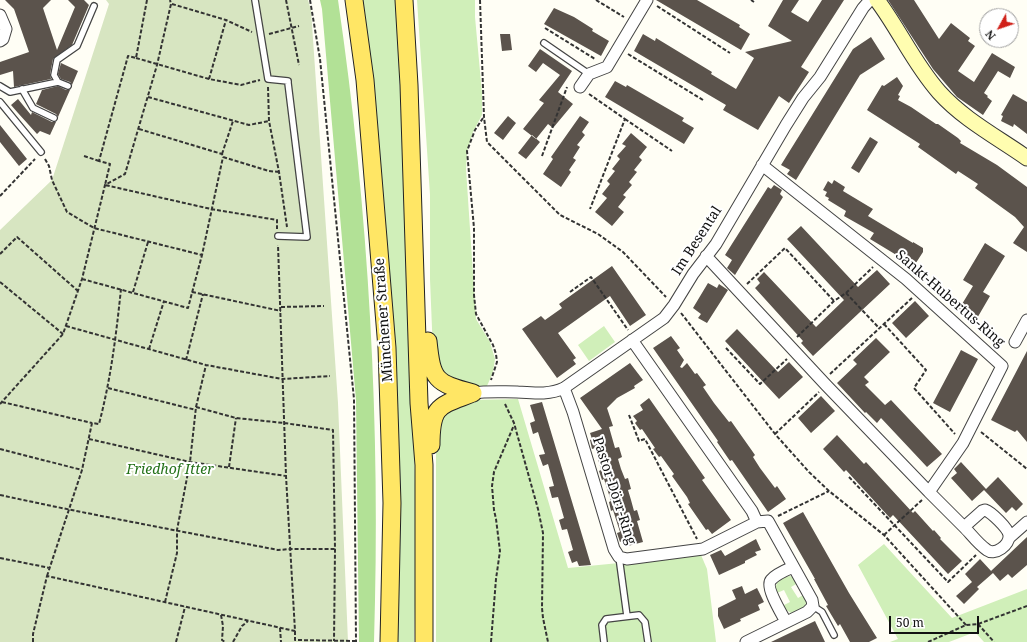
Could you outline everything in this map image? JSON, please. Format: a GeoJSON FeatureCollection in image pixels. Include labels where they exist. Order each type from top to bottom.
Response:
{"type":"FeatureCollection","features":[{"type":"Feature","properties":{"kind":"main road","name":"Münchener Straße"},"geometry":{"type":"LineString","coordinates":[[354,0],[365,80],[387,348],[392,503],[389,642]]}},
{"type":"Feature","properties":{"kind":"main road"},"geometry":{"type":"LineString","coordinates":[[404,0],[409,85],[416,310],[424,465],[424,642]]}},
{"type":"Feature","properties":{"kind":"main road"},"geometry":{"type":"LineString","coordinates":[[416,310],[427,331],[430,362],[439,380],[445,384],[487,392]]}},
{"type":"Feature","properties":{"kind":"main road"},"geometry":{"type":"LineString","coordinates":[[424,465],[431,452],[432,424],[439,409],[450,401],[487,392]]}},
{"type":"Feature","properties":{"kind":"street","name":"Im Besental"},"geometry":{"type":"LineString","coordinates":[[487,392],[558,392],[664,318],[693,274],[716,244],[803,98],[820,77],[863,8],[870,0]]}},
{"type":"Feature","properties":{"kind":"street"},"geometry":{"type":"LineString","coordinates":[[877,0],[918,64],[938,91],[959,111],[1027,158]]}},
{"type":"Feature","properties":{"kind":"street"},"geometry":{"type":"LineString","coordinates":[[580,88],[589,74],[607,67],[633,23],[650,2]]}},
{"type":"Feature","properties":{"kind":"street"},"geometry":{"type":"LineString","coordinates":[[0,15],[6,29],[3,39],[0,41]]}},
{"type":"Feature","properties":{"kind":"street","name":"Sankt-Hubertus-Ring"},"geometry":{"type":"LineString","coordinates":[[762,165],[920,291],[1002,366],[963,443],[929,492]]}},
{"type":"Feature","properties":{"kind":"street"},"geometry":{"type":"LineString","coordinates":[[706,256],[824,383],[929,492],[964,527],[987,550],[993,552],[998,551],[1006,544],[1008,538],[1007,531],[992,514],[985,510],[964,527]]}},
{"type":"Feature","properties":{"kind":"street"},"geometry":{"type":"LineString","coordinates":[[1015,342],[1027,320]]}},
{"type":"Feature","properties":{"kind":"street"},"geometry":{"type":"LineString","coordinates":[[633,339],[752,511],[762,522],[793,567],[812,600],[812,606],[807,612],[746,642]]}},
{"type":"Feature","properties":{"kind":"street","name":"Pastor-Dörr-Ring"},"geometry":{"type":"LineString","coordinates":[[564,388],[573,412],[614,549],[619,557],[627,559],[703,549],[762,522]]}},
{"type":"Feature","properties":{"kind":"street"},"geometry":{"type":"LineString","coordinates":[[1008,538],[1027,522]]}},
{"type":"Feature","properties":{"kind":"street"},"geometry":{"type":"LineString","coordinates":[[786,622],[770,589],[769,583],[772,579],[793,567]]}},
{"type":"Feature","properties":{"kind":"lane"},"geometry":{"type":"LineString","coordinates":[[255,0],[268,79],[288,81],[307,237],[278,236]]}},
{"type":"Feature","properties":{"kind":"lane"},"geometry":{"type":"LineString","coordinates":[[58,82],[54,75],[57,60],[77,46],[94,6]]}},
{"type":"Feature","properties":{"kind":"lane"},"geometry":{"type":"LineString","coordinates":[[544,43],[589,74]]}},
{"type":"Feature","properties":{"kind":"lane"},"geometry":{"type":"LineString","coordinates":[[0,86],[10,92],[58,82],[68,86]]}},
{"type":"Feature","properties":{"kind":"lane"},"geometry":{"type":"LineString","coordinates":[[22,89],[33,108],[54,118]]}},
{"type":"Feature","properties":{"kind":"lane"},"geometry":{"type":"LineString","coordinates":[[0,102],[41,152]]}},
{"type":"Feature","properties":{"kind":"lane"},"geometry":{"type":"LineString","coordinates":[[619,557],[627,616]]}},
{"type":"Feature","properties":{"kind":"lane"},"geometry":{"type":"LineString","coordinates":[[812,606],[822,612],[834,635]]}},
{"type":"Feature","properties":{"kind":"lane"},"geometry":{"type":"LineString","coordinates":[[604,642],[602,625],[606,619],[639,615],[644,622],[648,642]]}},
{"type":"Feature","properties":{"kind":"path"},"geometry":{"type":"LineString","coordinates":[[136,58],[147,0]]}},
{"type":"Feature","properties":{"kind":"path"},"geometry":{"type":"LineString","coordinates":[[105,185],[125,174],[157,64],[171,4],[170,0]]}},
{"type":"Feature","properties":{"kind":"path"},"geometry":{"type":"LineString","coordinates":[[286,0],[299,65]]}},
{"type":"Feature","properties":{"kind":"path"},"geometry":{"type":"LineString","coordinates":[[105,185],[211,209],[277,220],[286,476],[295,640],[356,642],[354,399],[320,58],[310,0]]}},
{"type":"Feature","properties":{"kind":"path"},"geometry":{"type":"LineString","coordinates":[[480,0],[484,117],[487,142],[560,215],[598,234],[623,252],[674,305],[775,434],[809,472],[829,491],[884,535],[966,625]]}},
{"type":"Feature","properties":{"kind":"path"},"geometry":{"type":"LineString","coordinates":[[596,0],[633,23]]}},
{"type":"Feature","properties":{"kind":"path"},"geometry":{"type":"LineString","coordinates":[[650,2],[730,53]]}},
{"type":"Feature","properties":{"kind":"path"},"geometry":{"type":"LineString","coordinates":[[171,4],[226,20],[261,37],[299,26]]}},
{"type":"Feature","properties":{"kind":"path"},"geometry":{"type":"LineString","coordinates":[[209,80],[226,20]]}},
{"type":"Feature","properties":{"kind":"path"},"geometry":{"type":"LineString","coordinates":[[545,28],[607,67]]}},
{"type":"Feature","properties":{"kind":"path"},"geometry":{"type":"LineString","coordinates":[[618,48],[703,100]]}},
{"type":"Feature","properties":{"kind":"path"},"geometry":{"type":"LineString","coordinates":[[99,161],[128,56],[209,80],[241,85],[268,79],[269,121],[279,172],[288,237]]}},
{"type":"Feature","properties":{"kind":"path"},"geometry":{"type":"LineString","coordinates":[[542,156],[567,87]]}},
{"type":"Feature","properties":{"kind":"path"},"geometry":{"type":"LineString","coordinates":[[580,88],[672,151]]}},
{"type":"Feature","properties":{"kind":"path"},"geometry":{"type":"LineString","coordinates":[[148,97],[233,121],[249,124],[269,121]]}},
{"type":"Feature","properties":{"kind":"path"},"geometry":{"type":"LineString","coordinates":[[484,117],[475,130],[467,151],[474,228],[474,295],[476,314],[493,345],[496,354],[496,362],[487,392],[514,423],[538,509],[543,533],[542,608],[548,642]]}},
{"type":"Feature","properties":{"kind":"path"},"geometry":{"type":"LineString","coordinates":[[590,209],[625,119]]}},
{"type":"Feature","properties":{"kind":"path"},"geometry":{"type":"LineString","coordinates":[[82,279],[188,308],[202,256],[223,157],[222,154],[233,121]]}},
{"type":"Feature","properties":{"kind":"path"},"geometry":{"type":"LineString","coordinates":[[139,129],[222,154]]}},
{"type":"Feature","properties":{"kind":"path"},"geometry":{"type":"LineString","coordinates":[[0,196],[41,152],[49,166],[52,180],[67,212],[94,228],[202,256]]}},
{"type":"Feature","properties":{"kind":"path"},"geometry":{"type":"LineString","coordinates":[[84,156],[110,164],[78,291],[63,334],[1,403],[98,424],[108,388],[116,339],[121,289]]}},
{"type":"Feature","properties":{"kind":"path"},"geometry":{"type":"LineString","coordinates":[[223,157],[269,171],[279,172]]}},
{"type":"Feature","properties":{"kind":"path"},"geometry":{"type":"LineString","coordinates":[[0,254],[17,237],[78,291]]}},
{"type":"Feature","properties":{"kind":"path"},"geometry":{"type":"LineString","coordinates":[[133,292],[148,242]]}},
{"type":"Feature","properties":{"kind":"path"},"geometry":{"type":"LineString","coordinates":[[739,292],[785,248],[834,301]]}},
{"type":"Feature","properties":{"kind":"path"},"geometry":{"type":"LineString","coordinates":[[726,348],[760,384],[834,301],[846,294],[881,260]]}},
{"type":"Feature","properties":{"kind":"path"},"geometry":{"type":"LineString","coordinates":[[570,292],[591,277],[633,339]]}},
{"type":"Feature","properties":{"kind":"path"},"geometry":{"type":"LineString","coordinates":[[0,282],[63,334]]}},
{"type":"Feature","properties":{"kind":"path"},"geometry":{"type":"LineString","coordinates":[[775,434],[879,328],[920,291]]}},
{"type":"Feature","properties":{"kind":"path"},"geometry":{"type":"LineString","coordinates":[[192,292],[281,311]]}},
{"type":"Feature","properties":{"kind":"path"},"geometry":{"type":"LineString","coordinates":[[186,360],[203,294]]}},
{"type":"Feature","properties":{"kind":"path"},"geometry":{"type":"LineString","coordinates":[[846,294],[879,328]]}},
{"type":"Feature","properties":{"kind":"path"},"geometry":{"type":"LineString","coordinates":[[149,349],[164,301]]}},
{"type":"Feature","properties":{"kind":"path"},"geometry":{"type":"LineString","coordinates":[[281,307],[324,306]]}},
{"type":"Feature","properties":{"kind":"path"},"geometry":{"type":"LineString","coordinates":[[884,324],[926,370],[914,388],[963,443]]}},
{"type":"Feature","properties":{"kind":"path"},"geometry":{"type":"LineString","coordinates":[[66,326],[116,339],[206,366],[282,380],[330,376]]}},
{"type":"Feature","properties":{"kind":"path"},"geometry":{"type":"LineString","coordinates":[[165,602],[177,553],[177,530],[190,462],[196,409],[206,366]]}},
{"type":"Feature","properties":{"kind":"path"},"geometry":{"type":"LineString","coordinates":[[108,388],[236,418],[333,430],[335,549],[334,641]]}},
{"type":"Feature","properties":{"kind":"path"},"geometry":{"type":"LineString","coordinates":[[629,415],[639,441],[645,438],[703,549]]}},
{"type":"Feature","properties":{"kind":"path"},"geometry":{"type":"LineString","coordinates":[[229,467],[236,418]]}},
{"type":"Feature","properties":{"kind":"path"},"geometry":{"type":"LineString","coordinates":[[33,642],[33,634],[47,576],[82,470],[92,423]]}},
{"type":"Feature","properties":{"kind":"path"},"geometry":{"type":"LineString","coordinates":[[491,642],[495,586],[500,551],[492,486],[494,472],[514,423]]}},
{"type":"Feature","properties":{"kind":"path"},"geometry":{"type":"LineString","coordinates":[[973,425],[1027,468]]}},
{"type":"Feature","properties":{"kind":"path"},"geometry":{"type":"LineString","coordinates":[[89,439],[190,462],[286,476]]}},
{"type":"Feature","properties":{"kind":"path"},"geometry":{"type":"LineString","coordinates":[[0,449],[82,470]]}},
{"type":"Feature","properties":{"kind":"path"},"geometry":{"type":"LineString","coordinates":[[849,477],[948,582],[984,547]]}},
{"type":"Feature","properties":{"kind":"path"},"geometry":{"type":"LineString","coordinates":[[762,522],[829,491]]}},
{"type":"Feature","properties":{"kind":"path"},"geometry":{"type":"LineString","coordinates":[[884,535],[929,492]]}},
{"type":"Feature","properties":{"kind":"path"},"geometry":{"type":"LineString","coordinates":[[0,495],[145,525],[278,550],[335,549]]}},
{"type":"Feature","properties":{"kind":"path"},"geometry":{"type":"LineString","coordinates":[[0,558],[50,568]]}},
{"type":"Feature","properties":{"kind":"path"},"geometry":{"type":"LineString","coordinates":[[47,576],[295,632]]}},
{"type":"Feature","properties":{"kind":"path"},"geometry":{"type":"LineString","coordinates":[[928,642],[966,625],[978,624],[1027,606]]}},
{"type":"Feature","properties":{"kind":"path"},"geometry":{"type":"LineString","coordinates":[[176,642],[185,607]]}},
{"type":"Feature","properties":{"kind":"path"},"geometry":{"type":"LineString","coordinates":[[221,615],[223,626],[222,640],[225,642]]}},
{"type":"Feature","properties":{"kind":"path"},"geometry":{"type":"LineString","coordinates":[[234,642],[242,626],[248,621]]}},
{"type":"Feature","properties":{"kind":"path"},"geometry":{"type":"LineString","coordinates":[[978,624],[994,642]]}},
{"type":"Feature","properties":{"kind":"path"},"geometry":{"type":"LineString","coordinates":[[280,628],[281,642]]}},
{"type":"Feature","properties":{"kind":"green space","name":"Friedhof Itter"},"geometry":{"type":"Polygon","coordinates":[[[106,0],[308,0],[311,10],[338,403],[348,642],[0,642],[0,230],[52,180],[109,4],[106,0]]]}},
{"type":"Feature","properties":{"kind":"green space"},"geometry":{"type":"Polygon","coordinates":[[[320,0],[338,0],[358,159],[365,240],[374,401],[376,482],[374,642],[359,642],[356,400],[320,0]]]}},
{"type":"Feature","properties":{"kind":"green space"},"geometry":{"type":"Polygon","coordinates":[[[363,0],[396,0],[414,434],[416,559],[414,642],[397,642],[383,204],[363,0]]]}},
{"type":"Feature","properties":{"kind":"green space"},"geometry":{"type":"Polygon","coordinates":[[[417,0],[475,0],[475,17],[482,93],[482,115],[473,132],[467,152],[466,169],[476,319],[490,342],[495,359],[493,372],[487,386],[465,386],[443,374],[433,353],[430,279],[430,195],[417,0]]]}},
{"type":"Feature","properties":{"kind":"green space"},"geometry":{"type":"Polygon","coordinates":[[[604,326],[615,342],[589,361],[578,345],[604,326]]]}},
{"type":"Feature","properties":{"kind":"green space"},"geometry":{"type":"Polygon","coordinates":[[[518,399],[568,568],[701,555],[707,569],[716,642],[436,642],[436,442],[438,425],[447,412],[473,400],[518,399]]]}},
{"type":"Feature","properties":{"kind":"green space"},"geometry":{"type":"Polygon","coordinates":[[[884,544],[952,618],[1027,589],[1027,642],[984,642],[975,632],[949,642],[890,642],[898,639],[858,565],[884,544]]]}},
{"type":"Feature","properties":{"kind":"green space"},"geometry":{"type":"Polygon","coordinates":[[[790,576],[793,577],[798,583],[791,587],[798,598],[805,594],[807,601],[804,608],[791,613],[785,609],[784,605],[790,602],[784,590],[777,593],[776,589],[777,583],[781,579],[790,576]]]}},
{"type":"Feature","properties":{"kind":"building"},"geometry":{"type":"Polygon","coordinates":[[[5,0],[51,0],[43,8],[57,50],[75,7],[68,0],[84,0],[89,5],[72,45],[53,59],[50,74],[51,79],[14,87],[13,71],[0,75],[0,62],[29,52],[14,9],[5,0]]]}},
{"type":"Feature","properties":{"kind":"building"},"geometry":{"type":"Polygon","coordinates":[[[656,0],[697,0],[740,25],[739,27],[750,34],[741,50],[656,0]]]}},
{"type":"Feature","properties":{"kind":"building"},"geometry":{"type":"Polygon","coordinates":[[[783,0],[799,0],[791,12],[808,22],[822,0],[844,0],[801,67],[809,72],[789,103],[779,96],[758,130],[723,110],[726,105],[634,51],[643,34],[655,41],[656,38],[712,72],[711,74],[736,89],[754,58],[745,52],[792,41],[768,26],[783,0]]]}},
{"type":"Feature","properties":{"kind":"building"},"geometry":{"type":"Polygon","coordinates":[[[888,0],[914,0],[939,39],[951,23],[970,38],[968,41],[975,46],[958,71],[974,82],[992,53],[1015,67],[1010,78],[998,71],[984,93],[992,101],[983,115],[957,97],[933,69],[888,0]]]}},
{"type":"Feature","properties":{"kind":"building"},"geometry":{"type":"Polygon","coordinates":[[[554,8],[574,17],[593,29],[592,31],[609,41],[601,56],[544,24],[554,8]]]}},
{"type":"Feature","properties":{"kind":"building"},"geometry":{"type":"Polygon","coordinates":[[[500,34],[510,34],[512,50],[502,51],[500,34]]]}},
{"type":"Feature","properties":{"kind":"building"},"geometry":{"type":"Polygon","coordinates":[[[871,37],[885,59],[860,75],[796,180],[787,174],[790,170],[781,165],[853,49],[871,37]]]}},
{"type":"Feature","properties":{"kind":"building"},"geometry":{"type":"Polygon","coordinates":[[[540,49],[572,71],[558,92],[573,104],[553,128],[548,124],[536,139],[523,129],[544,103],[539,100],[560,75],[543,63],[536,72],[528,66],[540,49]]]}},
{"type":"Feature","properties":{"kind":"building"},"geometry":{"type":"Polygon","coordinates":[[[61,63],[78,71],[72,85],[70,82],[61,79],[58,74],[61,63]]]}},
{"type":"Feature","properties":{"kind":"building"},"geometry":{"type":"Polygon","coordinates":[[[897,77],[903,86],[898,95],[900,96],[898,100],[938,124],[958,138],[961,141],[960,143],[997,165],[1027,187],[1027,252],[1013,243],[1024,227],[1015,217],[975,188],[978,184],[958,171],[956,174],[918,147],[920,144],[867,110],[882,85],[884,86],[897,77]]]}},
{"type":"Feature","properties":{"kind":"building"},"geometry":{"type":"Polygon","coordinates":[[[615,81],[626,87],[627,85],[684,118],[682,121],[694,128],[684,144],[605,97],[615,81]]]}},
{"type":"Feature","properties":{"kind":"building"},"geometry":{"type":"Polygon","coordinates":[[[58,86],[66,90],[70,90],[58,117],[56,114],[36,104],[42,90],[58,86]]]}},
{"type":"Feature","properties":{"kind":"building"},"geometry":{"type":"Polygon","coordinates":[[[1013,94],[1027,102],[1027,134],[1014,124],[1013,127],[1001,121],[1003,116],[1001,115],[1013,94]]]}},
{"type":"Feature","properties":{"kind":"building"},"geometry":{"type":"Polygon","coordinates":[[[18,99],[31,115],[32,112],[52,122],[56,122],[50,135],[40,131],[37,134],[18,113],[11,105],[18,99]]]}},
{"type":"Feature","properties":{"kind":"building"},"geometry":{"type":"Polygon","coordinates":[[[508,116],[516,123],[503,140],[494,133],[508,116]]]}},
{"type":"Feature","properties":{"kind":"building"},"geometry":{"type":"Polygon","coordinates":[[[580,116],[589,122],[582,132],[585,135],[577,145],[580,147],[573,158],[576,160],[569,170],[571,172],[561,187],[543,174],[553,159],[551,157],[580,116]]]}},
{"type":"Feature","properties":{"kind":"building"},"geometry":{"type":"Polygon","coordinates":[[[0,125],[27,159],[19,166],[0,142],[0,125]]]}},
{"type":"Feature","properties":{"kind":"building"},"geometry":{"type":"Polygon","coordinates":[[[631,133],[647,147],[639,157],[642,160],[634,170],[637,172],[629,182],[632,185],[623,195],[626,197],[618,207],[624,212],[612,226],[595,212],[607,198],[602,194],[610,184],[607,181],[615,171],[612,169],[620,159],[617,156],[626,146],[622,144],[631,133]]]}},
{"type":"Feature","properties":{"kind":"building"},"geometry":{"type":"Polygon","coordinates":[[[532,135],[540,142],[526,159],[518,153],[532,135]]]}},
{"type":"Feature","properties":{"kind":"building"},"geometry":{"type":"Polygon","coordinates":[[[870,137],[878,142],[859,173],[851,168],[870,137]]]}},
{"type":"Feature","properties":{"kind":"building"},"geometry":{"type":"Polygon","coordinates":[[[834,180],[845,187],[843,191],[873,209],[868,216],[923,248],[923,252],[912,269],[901,262],[903,259],[870,239],[874,233],[844,216],[846,211],[828,200],[829,198],[825,196],[827,192],[823,190],[828,181],[832,184],[834,180]]]}},
{"type":"Feature","properties":{"kind":"building"},"geometry":{"type":"Polygon","coordinates":[[[774,185],[782,190],[780,194],[783,197],[735,275],[727,268],[732,260],[725,255],[768,187],[771,189],[774,185]]]}},
{"type":"Feature","properties":{"kind":"building"},"geometry":{"type":"Polygon","coordinates":[[[801,226],[858,287],[877,270],[890,284],[813,356],[801,343],[803,341],[755,288],[760,283],[757,279],[764,272],[816,327],[844,300],[787,239],[801,226]]]}},
{"type":"Feature","properties":{"kind":"building"},"geometry":{"type":"Polygon","coordinates":[[[985,243],[1005,256],[983,292],[990,296],[976,320],[959,309],[973,286],[963,280],[985,243]]]}},
{"type":"Feature","properties":{"kind":"building"},"geometry":{"type":"Polygon","coordinates":[[[612,266],[646,315],[630,326],[610,296],[558,333],[576,358],[573,360],[576,364],[557,378],[522,329],[541,316],[545,320],[562,308],[559,304],[612,266]]]}},
{"type":"Feature","properties":{"kind":"building"},"geometry":{"type":"Polygon","coordinates":[[[708,283],[717,288],[719,284],[728,290],[707,323],[698,318],[701,314],[693,308],[708,283]]]}},
{"type":"Feature","properties":{"kind":"building"},"geometry":{"type":"Polygon","coordinates":[[[915,301],[929,316],[906,338],[892,323],[915,301]]]}},
{"type":"Feature","properties":{"kind":"building"},"geometry":{"type":"Polygon","coordinates":[[[737,329],[778,372],[789,362],[803,377],[779,399],[725,341],[737,329]]]}},
{"type":"Feature","properties":{"kind":"building"},"geometry":{"type":"Polygon","coordinates":[[[671,336],[680,348],[677,350],[684,360],[680,367],[682,368],[687,363],[695,374],[697,373],[706,385],[703,387],[714,403],[729,422],[731,421],[755,455],[753,457],[760,468],[775,488],[777,486],[786,499],[768,512],[732,460],[730,461],[717,442],[718,441],[653,348],[671,336]]]}},
{"type":"Feature","properties":{"kind":"building"},"geometry":{"type":"Polygon","coordinates":[[[876,338],[890,352],[864,377],[869,382],[865,385],[885,405],[891,400],[942,454],[927,467],[881,418],[877,423],[866,412],[865,413],[837,383],[857,364],[853,360],[876,338]]]}},
{"type":"Feature","properties":{"kind":"building"},"geometry":{"type":"Polygon","coordinates":[[[961,350],[978,359],[950,412],[933,403],[961,350]]]}},
{"type":"Feature","properties":{"kind":"building"},"geometry":{"type":"Polygon","coordinates":[[[1027,351],[1027,442],[1017,430],[1015,432],[991,420],[1027,351]]]}},
{"type":"Feature","properties":{"kind":"building"},"geometry":{"type":"Polygon","coordinates":[[[630,363],[643,380],[634,386],[635,388],[617,398],[607,408],[613,426],[609,427],[615,448],[619,447],[622,457],[618,459],[625,479],[628,478],[631,489],[628,490],[634,511],[637,510],[640,520],[637,521],[643,542],[624,547],[623,541],[620,542],[617,533],[620,532],[613,510],[611,511],[609,502],[611,501],[604,479],[602,480],[599,471],[601,470],[595,448],[592,449],[590,440],[592,439],[590,433],[602,429],[580,398],[630,363]]]}},
{"type":"Feature","properties":{"kind":"building"},"geometry":{"type":"Polygon","coordinates":[[[821,396],[835,411],[811,433],[798,418],[821,396]]]}},
{"type":"Feature","properties":{"kind":"building"},"geometry":{"type":"Polygon","coordinates":[[[649,398],[705,478],[702,480],[731,520],[712,534],[708,529],[706,530],[688,504],[690,503],[687,497],[672,476],[674,474],[661,456],[659,457],[653,449],[655,448],[642,429],[640,430],[635,423],[637,421],[633,416],[643,410],[640,405],[649,398]]]}},
{"type":"Feature","properties":{"kind":"building"},"geometry":{"type":"Polygon","coordinates":[[[542,402],[591,565],[579,566],[577,561],[572,563],[568,552],[573,550],[567,529],[562,530],[559,520],[564,518],[558,497],[552,498],[549,487],[554,486],[548,464],[543,466],[539,455],[545,454],[538,432],[533,434],[530,423],[535,421],[530,405],[542,402]]]}},
{"type":"Feature","properties":{"kind":"building"},"geometry":{"type":"Polygon","coordinates":[[[837,435],[864,464],[866,462],[913,513],[915,511],[933,531],[934,530],[941,538],[940,539],[962,561],[948,574],[893,515],[890,518],[846,470],[844,472],[823,449],[837,435]]]}},
{"type":"Feature","properties":{"kind":"building"},"geometry":{"type":"Polygon","coordinates":[[[961,462],[986,489],[998,477],[1023,504],[1016,511],[1012,507],[1006,513],[984,490],[972,501],[951,478],[957,473],[954,469],[961,462]]]}},
{"type":"Feature","properties":{"kind":"building"},"geometry":{"type":"Polygon","coordinates":[[[803,512],[849,593],[877,638],[869,642],[850,642],[840,624],[838,626],[826,606],[828,605],[815,579],[783,523],[803,512]]]}},
{"type":"Feature","properties":{"kind":"building"},"geometry":{"type":"Polygon","coordinates":[[[1027,537],[1027,565],[1012,578],[1008,574],[1000,581],[993,573],[977,587],[979,589],[964,604],[956,596],[972,582],[965,574],[980,559],[991,571],[1027,537]]]}},
{"type":"Feature","properties":{"kind":"building"},"geometry":{"type":"Polygon","coordinates":[[[756,539],[761,550],[755,552],[757,555],[745,561],[745,563],[719,575],[710,555],[721,550],[725,556],[756,539]]]}},
{"type":"Feature","properties":{"kind":"building"},"geometry":{"type":"Polygon","coordinates":[[[742,586],[745,594],[757,588],[764,602],[758,605],[760,610],[740,619],[741,621],[724,629],[718,616],[718,608],[736,599],[732,590],[742,586]]]}},
{"type":"Feature","properties":{"kind":"building"},"geometry":{"type":"Polygon","coordinates":[[[815,621],[825,642],[771,642],[815,621]]]}}]}
